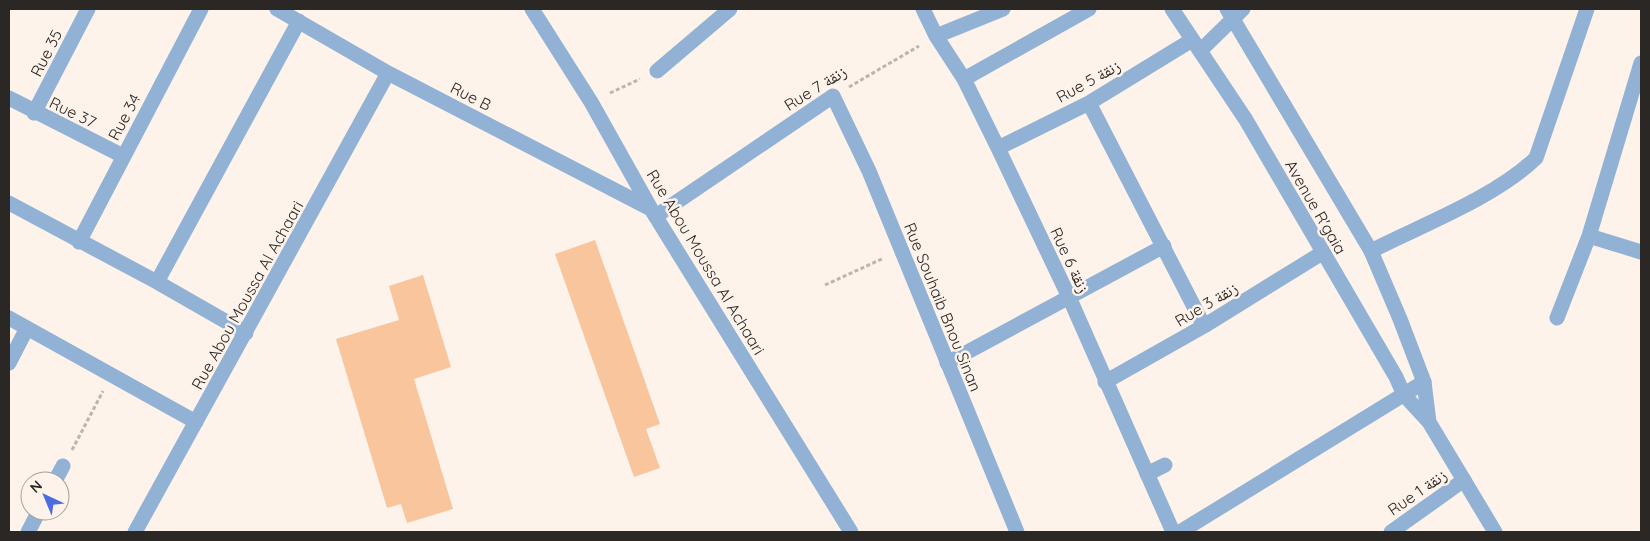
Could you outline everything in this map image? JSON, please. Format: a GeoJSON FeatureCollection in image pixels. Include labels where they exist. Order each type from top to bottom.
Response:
{"type":"FeatureCollection","features":[{"type":"Feature","properties":{"kind":"street","name":"Rue 35"},"geometry":{"type":"LineString","coordinates":[[34,113],[88,9]]}},
{"type":"Feature","properties":{"kind":"street","name":"Rue 34"},"geometry":{"type":"LineString","coordinates":[[79,242],[201,9]]}},
{"type":"Feature","properties":{"kind":"street","name":"Rue B"},"geometry":{"type":"LineString","coordinates":[[277,9],[388,73],[654,212]]}},
{"type":"Feature","properties":{"kind":"street","name":"Rue Abou Moussa Al Achaari"},"geometry":{"type":"LineString","coordinates":[[532,9],[591,102],[654,212],[851,532]]}},
{"type":"Feature","properties":{"kind":"street"},"geometry":{"type":"LineString","coordinates":[[657,71],[730,9]]}},
{"type":"Feature","properties":{"kind":"street","name":"Rue 6 زنقة"},"geometry":{"type":"LineString","coordinates":[[923,9],[936,36],[964,79],[998,148],[1069,297],[1173,532]]}},
{"type":"Feature","properties":{"kind":"street"},"geometry":{"type":"LineString","coordinates":[[964,79],[1089,9]]}},
{"type":"Feature","properties":{"kind":"street","name":"Avenue R'gaia"},"geometry":{"type":"LineString","coordinates":[[1172,9],[1246,120],[1396,377],[1404,395],[1429,422],[1495,532]]}},
{"type":"Feature","properties":{"kind":"street"},"geometry":{"type":"LineString","coordinates":[[1371,251],[1492,190],[1520,174],[1536,158],[1587,9]]}},
{"type":"Feature","properties":{"kind":"street"},"geometry":{"type":"LineString","coordinates":[[936,36],[999,10]]}},
{"type":"Feature","properties":{"kind":"street","name":"Avenue R'gaia"},"geometry":{"type":"LineString","coordinates":[[1235,12],[1371,251],[1400,318],[1424,382],[1429,422]]}},
{"type":"Feature","properties":{"kind":"street","name":"Rue 5 زنقة"},"geometry":{"type":"LineString","coordinates":[[998,148],[1089,103],[1196,46],[1235,12]]}},
{"type":"Feature","properties":{"kind":"street"},"geometry":{"type":"LineString","coordinates":[[158,282],[299,21]]}},
{"type":"Feature","properties":{"kind":"street"},"geometry":{"type":"LineString","coordinates":[[1557,318],[1635,108],[1641,63]]}},
{"type":"Feature","properties":{"kind":"street","name":"Rue Abou Moussa Al Achaari"},"geometry":{"type":"LineString","coordinates":[[134,532],[246,333],[388,73]]}},
{"type":"Feature","properties":{"kind":"street","name":"Rue 7 زنقة"},"geometry":{"type":"LineString","coordinates":[[654,212],[833,96]]}},
{"type":"Feature","properties":{"kind":"street","name":"Rue Souhaib Bnou Sinan"},"geometry":{"type":"LineString","coordinates":[[833,96],[870,171],[1017,532]]}},
{"type":"Feature","properties":{"kind":"street","name":"Rue 37"},"geometry":{"type":"LineString","coordinates":[[9,98],[34,113],[124,156]]}},
{"type":"Feature","properties":{"kind":"street"},"geometry":{"type":"LineString","coordinates":[[1089,103],[1204,326]]}},
{"type":"Feature","properties":{"kind":"street"},"geometry":{"type":"LineString","coordinates":[[9,204],[158,282],[246,333]]}},
{"type":"Feature","properties":{"kind":"street"},"geometry":{"type":"LineString","coordinates":[[1589,236],[1641,252]]}},
{"type":"Feature","properties":{"kind":"street"},"geometry":{"type":"LineString","coordinates":[[947,363],[1164,246]]}},
{"type":"Feature","properties":{"kind":"street","name":"Rue 3 زنقة"},"geometry":{"type":"LineString","coordinates":[[1105,382],[1204,326],[1322,253]]}},
{"type":"Feature","properties":{"kind":"street"},"geometry":{"type":"LineString","coordinates":[[9,318],[196,422]]}},
{"type":"Feature","properties":{"kind":"street"},"geometry":{"type":"LineString","coordinates":[[9,363],[27,328]]}},
{"type":"Feature","properties":{"kind":"street"},"geometry":{"type":"LineString","coordinates":[[1180,532],[1424,382]]}},
{"type":"Feature","properties":{"kind":"street"},"geometry":{"type":"LineString","coordinates":[[1147,474],[1165,465]]}},
{"type":"Feature","properties":{"kind":"street"},"geometry":{"type":"LineString","coordinates":[[60,471],[63,466]]}},
{"type":"Feature","properties":{"kind":"street","name":"Rue 1 زنقة"},"geometry":{"type":"LineString","coordinates":[[1391,532],[1464,480]]}},
{"type":"Feature","properties":{"kind":"street"},"geometry":{"type":"LineString","coordinates":[[28,532],[34,521]]}},
{"type":"Feature","properties":{"kind":"path","name":"Rue 7 زنقة"},"geometry":{"type":"LineString","coordinates":[[833,96],[936,36]]}},
{"type":"Feature","properties":{"kind":"path"},"geometry":{"type":"LineString","coordinates":[[591,102],[657,71]]}},
{"type":"Feature","properties":{"kind":"path"},"geometry":{"type":"LineString","coordinates":[[824,285],[901,250]]}},
{"type":"Feature","properties":{"kind":"path"},"geometry":{"type":"LineString","coordinates":[[63,466],[112,375]]}},
{"type":"Feature","properties":{"kind":"building"},"geometry":{"type":"Polygon","coordinates":[[[595,240],[660,424],[646,429],[660,468],[634,477],[555,254],[595,240]]]}},
{"type":"Feature","properties":{"kind":"building"},"geometry":{"type":"Polygon","coordinates":[[[423,275],[451,367],[414,379],[453,509],[407,523],[401,504],[387,508],[336,339],[399,320],[389,286],[423,275]]]}}]}
